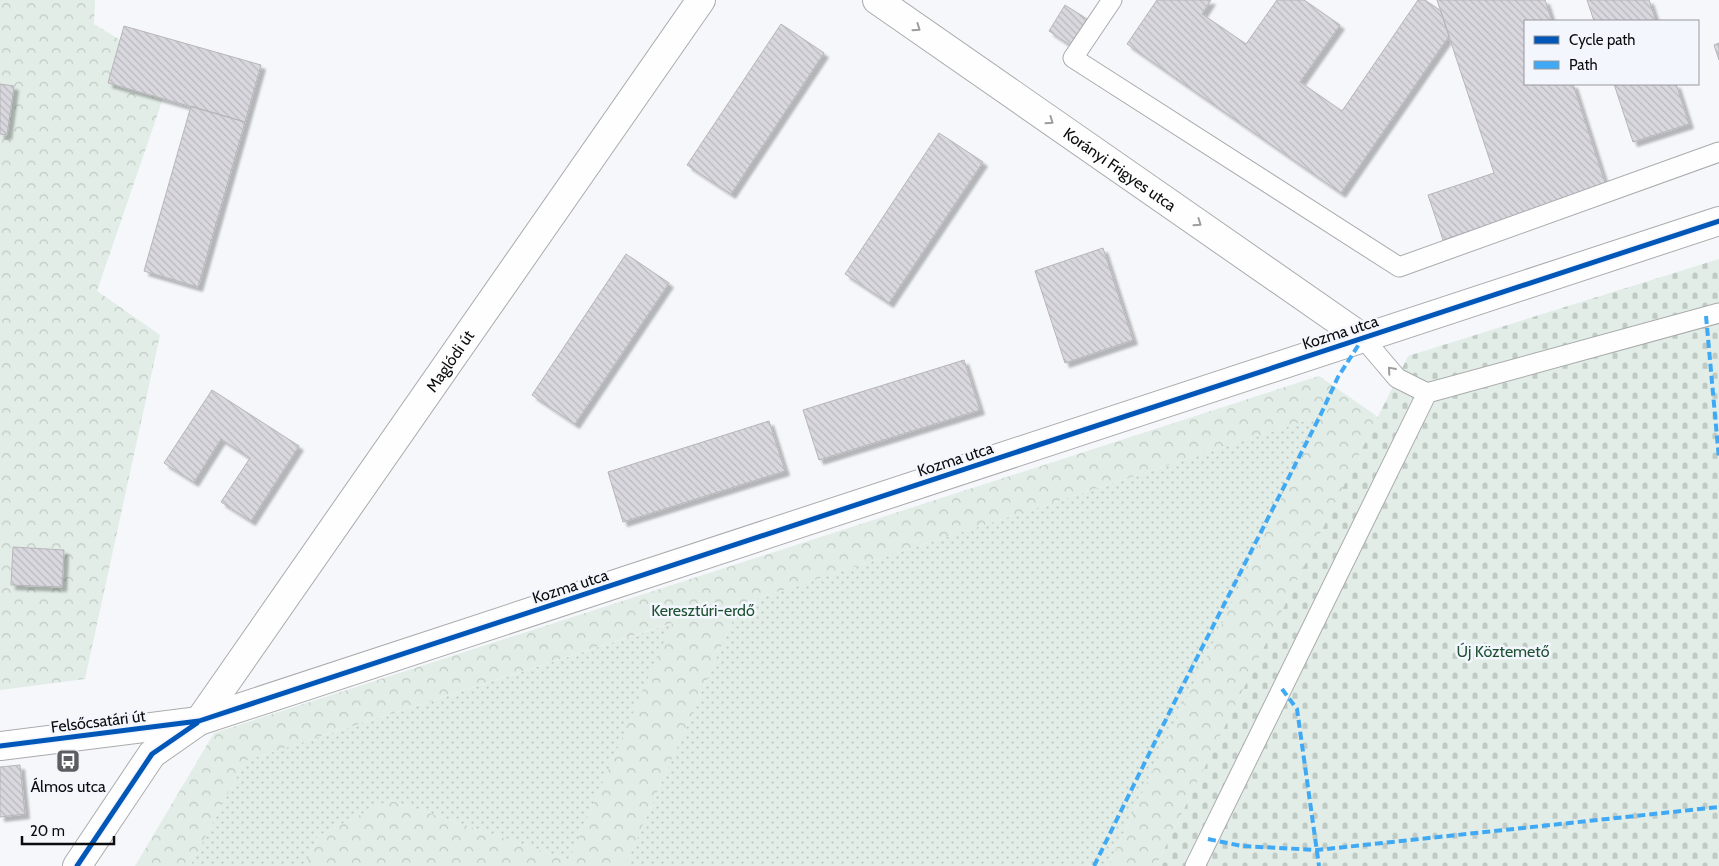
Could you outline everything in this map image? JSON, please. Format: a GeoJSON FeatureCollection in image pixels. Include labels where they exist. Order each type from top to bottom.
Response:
{"type":"FeatureCollection","features":[{"type":"Feature","properties":{"kind":"street","name":"Maglódi út"},"geometry":{"type":"LineString","coordinates":[[199,721],[701,0]]}},
{"type":"Feature","properties":{"kind":"street","name":"Korányi Frigyes utca"},"geometry":{"type":"LineString","coordinates":[[877,0],[1362,338]]}},
{"type":"Feature","properties":{"kind":"street","name":"Kozma utca"},"geometry":{"type":"LineString","coordinates":[[199,721],[1719,221]]}},
{"type":"Feature","properties":{"kind":"street","name":"Felsőcsatári út"},"geometry":{"type":"LineString","coordinates":[[0,746],[199,721]]}},
{"type":"Feature","properties":{"kind":"street"},"geometry":{"type":"LineString","coordinates":[[77,866],[152,754],[199,721]]}},
{"type":"Feature","properties":{"kind":"lane"},"geometry":{"type":"LineString","coordinates":[[1112,0],[1073,58],[1399,267],[1719,152]]}},
{"type":"Feature","properties":{"kind":"lane"},"geometry":{"type":"LineString","coordinates":[[1362,338],[1397,378],[1427,393],[1719,313]]}},
{"type":"Feature","properties":{"kind":"lane"},"geometry":{"type":"LineString","coordinates":[[1195,866],[1427,393]]}},
{"type":"Feature","properties":{"kind":"green space"},"geometry":{"type":"Polygon","coordinates":[[[0,0],[95,0],[94,24],[172,72],[97,291],[160,335],[85,679],[0,690],[0,0]]]}},
{"type":"Feature","properties":{"kind":"green space","name":"Új Köztemető"},"geometry":{"type":"Polygon","coordinates":[[[1719,259],[1719,866],[1156,866],[1408,356],[1719,259]]]}},
{"type":"Feature","properties":{"kind":"green space","name":"Keresztúri-erdő"},"geometry":{"type":"Polygon","coordinates":[[[1319,376],[1378,417],[1156,866],[1108,866],[1320,416],[740,604],[625,866],[305,866],[318,836],[390,800],[569,860],[672,623],[245,761],[190,866],[135,866],[214,733],[1319,376]]]}},
{"type":"Feature","properties":{"kind":"green space"},"geometry":{"type":"Polygon","coordinates":[[[1320,416],[1108,866],[625,866],[740,604],[1320,416]]]}},
{"type":"Feature","properties":{"kind":"green space"},"geometry":{"type":"Polygon","coordinates":[[[673,623],[569,860],[390,800],[318,836],[305,866],[190,866],[245,761],[673,623]]]}},
{"type":"Feature","properties":{"kind":"building"},"geometry":{"type":"Polygon","coordinates":[[[1157,0],[1211,0],[1202,14],[1246,44],[1277,0],[1304,0],[1340,25],[1300,82],[1342,111],[1418,0],[1425,0],[1441,11],[1449,36],[1341,193],[1127,44],[1157,0]]]}},
{"type":"Feature","properties":{"kind":"building"},"geometry":{"type":"Polygon","coordinates":[[[1437,0],[1545,0],[1552,20],[1524,20],[1524,85],[1573,85],[1606,186],[1443,240],[1428,195],[1494,173],[1437,0]]]}},
{"type":"Feature","properties":{"kind":"building"},"geometry":{"type":"Polygon","coordinates":[[[1587,0],[1649,0],[1656,20],[1594,20],[1587,0]]]}},
{"type":"Feature","properties":{"kind":"building"},"geometry":{"type":"Polygon","coordinates":[[[1065,5],[1087,19],[1070,45],[1049,31],[1065,5]]]}},
{"type":"Feature","properties":{"kind":"building"},"geometry":{"type":"Polygon","coordinates":[[[781,24],[824,53],[731,194],[687,165],[781,24]]]}},
{"type":"Feature","properties":{"kind":"building"},"geometry":{"type":"Polygon","coordinates":[[[124,26],[261,65],[245,122],[108,83],[124,26]]]}},
{"type":"Feature","properties":{"kind":"building"},"geometry":{"type":"Polygon","coordinates":[[[1719,43],[1719,60],[1714,45],[1719,43]]]}},
{"type":"Feature","properties":{"kind":"building"},"geometry":{"type":"Polygon","coordinates":[[[0,84],[14,86],[7,135],[0,134],[0,84]]]}},
{"type":"Feature","properties":{"kind":"building"},"geometry":{"type":"Polygon","coordinates":[[[1614,85],[1676,85],[1689,124],[1633,142],[1614,85]]]}},
{"type":"Feature","properties":{"kind":"building"},"geometry":{"type":"Polygon","coordinates":[[[191,106],[245,122],[198,287],[144,271],[191,106]]]}},
{"type":"Feature","properties":{"kind":"building"},"geometry":{"type":"Polygon","coordinates":[[[939,133],[983,162],[889,303],[845,274],[939,133]]]}},
{"type":"Feature","properties":{"kind":"building"},"geometry":{"type":"Polygon","coordinates":[[[1103,248],[1133,340],[1065,363],[1035,271],[1103,248]]]}},
{"type":"Feature","properties":{"kind":"building"},"geometry":{"type":"Polygon","coordinates":[[[626,254],[669,283],[575,424],[532,395],[626,254]]]}},
{"type":"Feature","properties":{"kind":"building"},"geometry":{"type":"Polygon","coordinates":[[[964,360],[980,410],[819,460],[803,410],[964,360]]]}},
{"type":"Feature","properties":{"kind":"building"},"geometry":{"type":"Polygon","coordinates":[[[212,390],[299,446],[251,521],[221,502],[250,458],[221,439],[194,482],[164,463],[212,390]]]}},
{"type":"Feature","properties":{"kind":"building"},"geometry":{"type":"Polygon","coordinates":[[[769,421],[785,471],[623,522],[608,472],[769,421]]]}},
{"type":"Feature","properties":{"kind":"building"},"geometry":{"type":"Polygon","coordinates":[[[13,547],[64,550],[62,587],[11,585],[13,547]]]}},
{"type":"Feature","properties":{"kind":"building"},"geometry":{"type":"Polygon","coordinates":[[[20,765],[25,814],[0,817],[0,767],[20,765]]]}},
{"type":"Feature","properties":{"kind":"marked path"},"geometry":{"type":"LineString","coordinates":[[1706,316],[1719,459]]}},
{"type":"Feature","properties":{"kind":"marked path"},"geometry":{"type":"LineString","coordinates":[[1094,866],[1338,377],[1363,338]]}},
{"type":"Feature","properties":{"kind":"marked path"},"geometry":{"type":"LineString","coordinates":[[1282,689],[1297,709],[1319,866]]}},
{"type":"Feature","properties":{"kind":"marked path"},"geometry":{"type":"LineString","coordinates":[[1208,839],[1242,846],[1317,850],[1719,807]]}},
{"type":"Feature","properties":{"kind":"cycle path"},"geometry":{"type":"LineString","coordinates":[[0,746],[199,721],[1719,221]]}},
{"type":"Feature","properties":{"kind":"cycle path"},"geometry":{"type":"LineString","coordinates":[[77,866],[152,754],[197,723]]}},
{"type":"Feature","properties":{"kind":"place","name":"Álmos utca"},"geometry":{"type":"Point","coordinates":[68,761]}}]}
